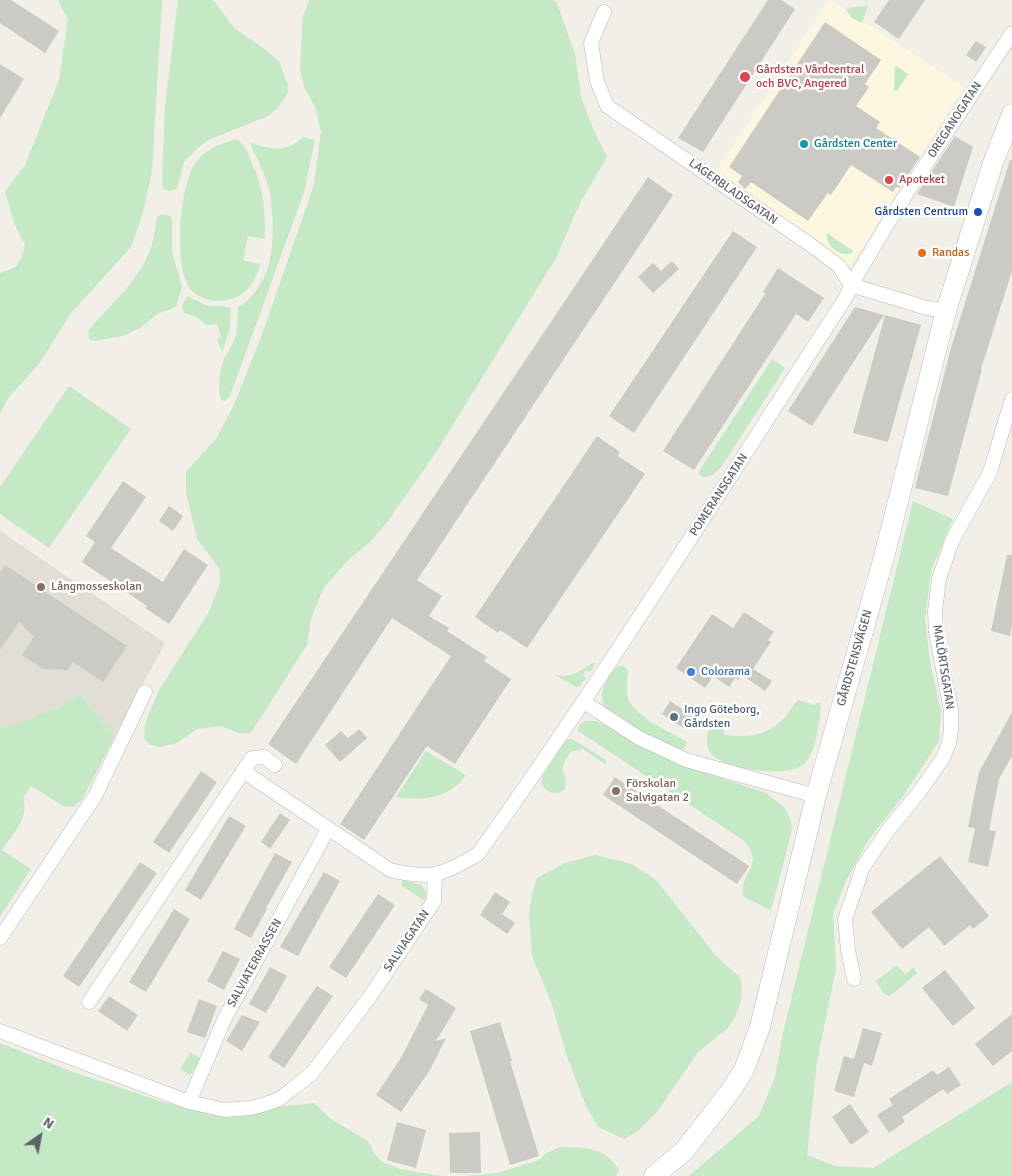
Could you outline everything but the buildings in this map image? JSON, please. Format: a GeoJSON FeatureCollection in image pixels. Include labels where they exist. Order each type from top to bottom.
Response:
{"type":"FeatureCollection","features":[{"type":"Feature","properties":{"kind":"street","name":"LAGERBLADSGATAN"},"geometry":{"type":"LineString","coordinates":[[604,12],[591,43],[597,81],[607,106],[816,249],[839,266],[851,285]]}},
{"type":"Feature","properties":{"kind":"street","name":"OREGANOGATAN"},"geometry":{"type":"LineString","coordinates":[[851,285],[895,211],[1012,33]]}},
{"type":"Feature","properties":{"kind":"street","name":"GÅRDSTENSVÄGEN"},"geometry":{"type":"LineString","coordinates":[[654,1176],[684,1151],[729,1093],[744,1070],[760,1027],[816,796],[884,557],[946,312],[993,163],[1012,114]]}},
{"type":"Feature","properties":{"kind":"street"},"geometry":{"type":"LineString","coordinates":[[851,285],[946,312]]}},
{"type":"Feature","properties":{"kind":"street","name":"POMERANSGATAN"},"geometry":{"type":"LineString","coordinates":[[584,702],[846,297],[851,285]]}},
{"type":"Feature","properties":{"kind":"street","name":"MALÖRTSGATAN"},"geometry":{"type":"LineString","coordinates":[[854,979],[848,950],[845,919],[863,866],[889,829],[920,791],[943,758],[949,743],[951,710],[936,633],[935,611],[939,579],[952,541],[990,472],[1012,400]]}},
{"type":"Feature","properties":{"kind":"street"},"geometry":{"type":"LineString","coordinates":[[0,938],[95,796],[146,692]]}},
{"type":"Feature","properties":{"kind":"street"},"geometry":{"type":"LineString","coordinates":[[243,772],[390,870],[413,876],[435,875],[458,866],[478,854],[584,702],[639,738],[686,760],[816,796]]}},
{"type":"Feature","properties":{"kind":"street"},"geometry":{"type":"LineString","coordinates":[[89,1002],[252,758],[264,758],[275,766]]}},
{"type":"Feature","properties":{"kind":"street","name":"SALVIATERRASSEN"},"geometry":{"type":"LineString","coordinates":[[190,1102],[224,1020],[328,829]]}},
{"type":"Feature","properties":{"kind":"street","name":"SALVIAGATAN"},"geometry":{"type":"LineString","coordinates":[[0,1031],[190,1102],[225,1110],[251,1108],[279,1099],[312,1073],[370,998],[434,901],[435,875]]}},
{"type":"Feature","properties":{"kind":"shaded area"},"geometry":{"type":"Polygon","coordinates":[[[829,0],[964,87],[853,263],[844,266],[710,180],[829,0]]]}},
{"type":"Feature","properties":{"kind":"shaded area","name":"Långmosseskolan"},"geometry":{"type":"Polygon","coordinates":[[[0,531],[165,643],[115,736],[79,693],[61,707],[0,728],[0,531]]]}},
{"type":"Feature","properties":{"kind":"green space"},"geometry":{"type":"Polygon","coordinates":[[[58,0],[162,0],[152,171],[142,217],[131,247],[71,313],[39,364],[8,398],[0,414],[0,273],[16,267],[22,257],[25,245],[14,223],[5,191],[25,165],[59,80],[68,20],[58,0]]]}},
{"type":"Feature","properties":{"kind":"green space"},"geometry":{"type":"Polygon","coordinates":[[[178,0],[212,0],[216,3],[234,28],[279,61],[288,84],[288,93],[277,109],[268,116],[208,140],[197,149],[184,162],[177,189],[169,191],[163,189],[162,184],[165,106],[178,0]]]}},
{"type":"Feature","properties":{"kind":"green space"},"geometry":{"type":"Polygon","coordinates":[[[309,0],[554,0],[557,3],[575,55],[582,100],[607,157],[580,203],[556,258],[433,457],[372,540],[347,561],[323,589],[311,619],[307,645],[254,728],[249,734],[238,733],[221,726],[197,729],[177,743],[160,747],[148,744],[144,738],[145,724],[158,692],[210,610],[220,583],[219,568],[197,539],[186,493],[186,472],[216,439],[234,405],[266,324],[314,184],[321,132],[315,107],[305,89],[300,70],[303,16],[309,0]]]}},
{"type":"Feature","properties":{"kind":"green space"},"geometry":{"type":"Polygon","coordinates":[[[868,6],[862,23],[852,18],[846,10],[849,8],[868,6]]]}},
{"type":"Feature","properties":{"kind":"green space"},"geometry":{"type":"Polygon","coordinates":[[[895,65],[908,74],[896,92],[894,90],[895,65]]]}},
{"type":"Feature","properties":{"kind":"green space"},"geometry":{"type":"Polygon","coordinates":[[[303,137],[315,140],[304,192],[229,397],[225,401],[221,400],[220,373],[225,357],[236,336],[238,308],[251,297],[261,283],[269,264],[271,253],[273,229],[270,194],[266,179],[250,143],[278,149],[290,146],[303,137]]]}},
{"type":"Feature","properties":{"kind":"green space"},"geometry":{"type":"Polygon","coordinates":[[[236,139],[245,148],[259,181],[264,208],[265,239],[248,236],[243,260],[260,264],[251,285],[241,295],[227,300],[215,301],[197,295],[191,290],[185,279],[180,245],[182,205],[191,172],[197,161],[210,150],[236,139]]]}},
{"type":"Feature","properties":{"kind":"green space"},"geometry":{"type":"Polygon","coordinates":[[[162,214],[170,216],[172,220],[172,251],[182,287],[176,307],[157,314],[140,328],[123,336],[93,341],[89,339],[88,331],[141,269],[152,244],[157,217],[162,214]]]}},
{"type":"Feature","properties":{"kind":"green space"},"geometry":{"type":"Polygon","coordinates":[[[827,233],[853,251],[852,253],[843,254],[834,249],[828,242],[827,233]]]}},
{"type":"Feature","properties":{"kind":"green space"},"geometry":{"type":"Polygon","coordinates":[[[187,296],[208,306],[231,307],[230,329],[222,352],[217,339],[221,337],[217,324],[207,325],[196,317],[184,313],[182,306],[187,296]]]}},
{"type":"Feature","properties":{"kind":"green space"},"geometry":{"type":"Polygon","coordinates":[[[772,359],[785,368],[728,457],[715,473],[708,477],[703,477],[698,473],[772,359]]]}},
{"type":"Feature","properties":{"kind":"green space"},"geometry":{"type":"Polygon","coordinates":[[[69,386],[131,429],[49,548],[0,514],[0,487],[69,386]]]}},
{"type":"Feature","properties":{"kind":"green space"},"geometry":{"type":"Polygon","coordinates":[[[913,501],[953,519],[931,571],[925,619],[930,662],[941,711],[939,741],[904,795],[869,839],[847,879],[833,914],[836,969],[817,1061],[807,1155],[835,1166],[873,1168],[1012,1082],[1012,1176],[689,1176],[759,1116],[775,1077],[783,1033],[913,501]]]}},
{"type":"Feature","properties":{"kind":"green space"},"geometry":{"type":"Polygon","coordinates":[[[596,663],[590,672],[586,670],[583,675],[586,678],[580,686],[576,687],[555,675],[571,675],[596,663]]]}},
{"type":"Feature","properties":{"kind":"green space"},"geometry":{"type":"Polygon","coordinates":[[[618,666],[623,666],[628,670],[627,694],[635,709],[651,722],[687,742],[684,749],[655,740],[606,711],[602,692],[609,676],[618,666]]]}},
{"type":"Feature","properties":{"kind":"green space"},"geometry":{"type":"Polygon","coordinates":[[[79,693],[115,736],[82,800],[73,807],[63,806],[31,786],[23,798],[25,805],[22,819],[2,850],[31,869],[0,917],[0,728],[61,707],[79,693]]]}},
{"type":"Feature","properties":{"kind":"green space"},"geometry":{"type":"Polygon","coordinates":[[[798,700],[814,705],[820,702],[821,708],[812,751],[805,763],[797,768],[786,771],[772,771],[742,768],[718,759],[708,748],[708,733],[718,722],[724,721],[724,735],[750,736],[758,734],[779,723],[798,700]]]}},
{"type":"Feature","properties":{"kind":"green space"},"geometry":{"type":"Polygon","coordinates":[[[585,721],[597,721],[649,749],[697,770],[766,793],[785,808],[792,830],[771,910],[744,897],[743,888],[752,863],[752,856],[750,849],[743,840],[578,731],[579,725],[585,721]]]}},
{"type":"Feature","properties":{"kind":"green space"},"geometry":{"type":"Polygon","coordinates":[[[570,739],[607,761],[605,764],[583,749],[570,752],[562,767],[566,782],[564,789],[557,793],[549,792],[545,789],[541,779],[565,741],[570,739]]]}},
{"type":"Feature","properties":{"kind":"green space"},"geometry":{"type":"Polygon","coordinates":[[[426,751],[466,775],[452,789],[443,794],[415,799],[396,797],[426,751]]]}},
{"type":"Feature","properties":{"kind":"green space"},"geometry":{"type":"Polygon","coordinates":[[[595,855],[632,864],[656,880],[717,957],[740,977],[742,986],[741,1001],[735,1017],[728,1028],[698,1052],[657,1112],[638,1131],[624,1139],[598,1127],[586,1106],[566,1054],[552,1004],[532,956],[529,915],[532,894],[537,878],[565,863],[595,855]]]}},
{"type":"Feature","properties":{"kind":"green space"},"geometry":{"type":"Polygon","coordinates":[[[402,880],[421,885],[426,891],[425,901],[402,886],[402,880]]]}},
{"type":"Feature","properties":{"kind":"green space"},"geometry":{"type":"Polygon","coordinates":[[[897,965],[905,974],[913,968],[917,973],[890,996],[884,994],[876,981],[897,965]]]}},
{"type":"Feature","properties":{"kind":"green space"},"geometry":{"type":"Polygon","coordinates":[[[0,1043],[70,1071],[157,1100],[211,1115],[241,1114],[277,1107],[314,1103],[331,1119],[368,1141],[374,1153],[382,1162],[400,1169],[442,1176],[0,1176],[0,1043]]]}},
{"type":"Feature","properties":{"kind":"green space"},"geometry":{"type":"Polygon","coordinates":[[[190,1052],[201,1059],[190,1075],[180,1069],[190,1052]]]}},
{"type":"Feature","properties":{"kind":"green space"},"geometry":{"type":"Polygon","coordinates":[[[560,1147],[594,1150],[608,1157],[619,1170],[616,1176],[465,1176],[497,1173],[539,1160],[545,1154],[560,1147]]]}},
{"type":"Feature","properties":{"kind":"place","name":"Gårdsten Vårdcentral och BVC, Angered"},"geometry":{"type":"Point","coordinates":[745,77]}},
{"type":"Feature","properties":{"kind":"place","name":"Gårdsten Center"},"geometry":{"type":"Point","coordinates":[804,144]}},
{"type":"Feature","properties":{"kind":"place","name":"Apoteket"},"geometry":{"type":"Point","coordinates":[889,180]}},
{"type":"Feature","properties":{"kind":"place","name":"Gårdsten Centrum"},"geometry":{"type":"Point","coordinates":[978,212]}},
{"type":"Feature","properties":{"kind":"place","name":"Randas"},"geometry":{"type":"Point","coordinates":[922,253]}},
{"type":"Feature","properties":{"kind":"place","name":"Långmosseskolan"},"geometry":{"type":"Point","coordinates":[41,587]}},
{"type":"Feature","properties":{"kind":"place","name":"Colorama"},"geometry":{"type":"Point","coordinates":[691,672]}},
{"type":"Feature","properties":{"kind":"place","name":"Ingo Göteborg, Gårdsten"},"geometry":{"type":"Point","coordinates":[674,717]}},
{"type":"Feature","properties":{"kind":"place","name":"Förskolan Salvigatan 2"},"geometry":{"type":"Point","coordinates":[616,791]}}]}
